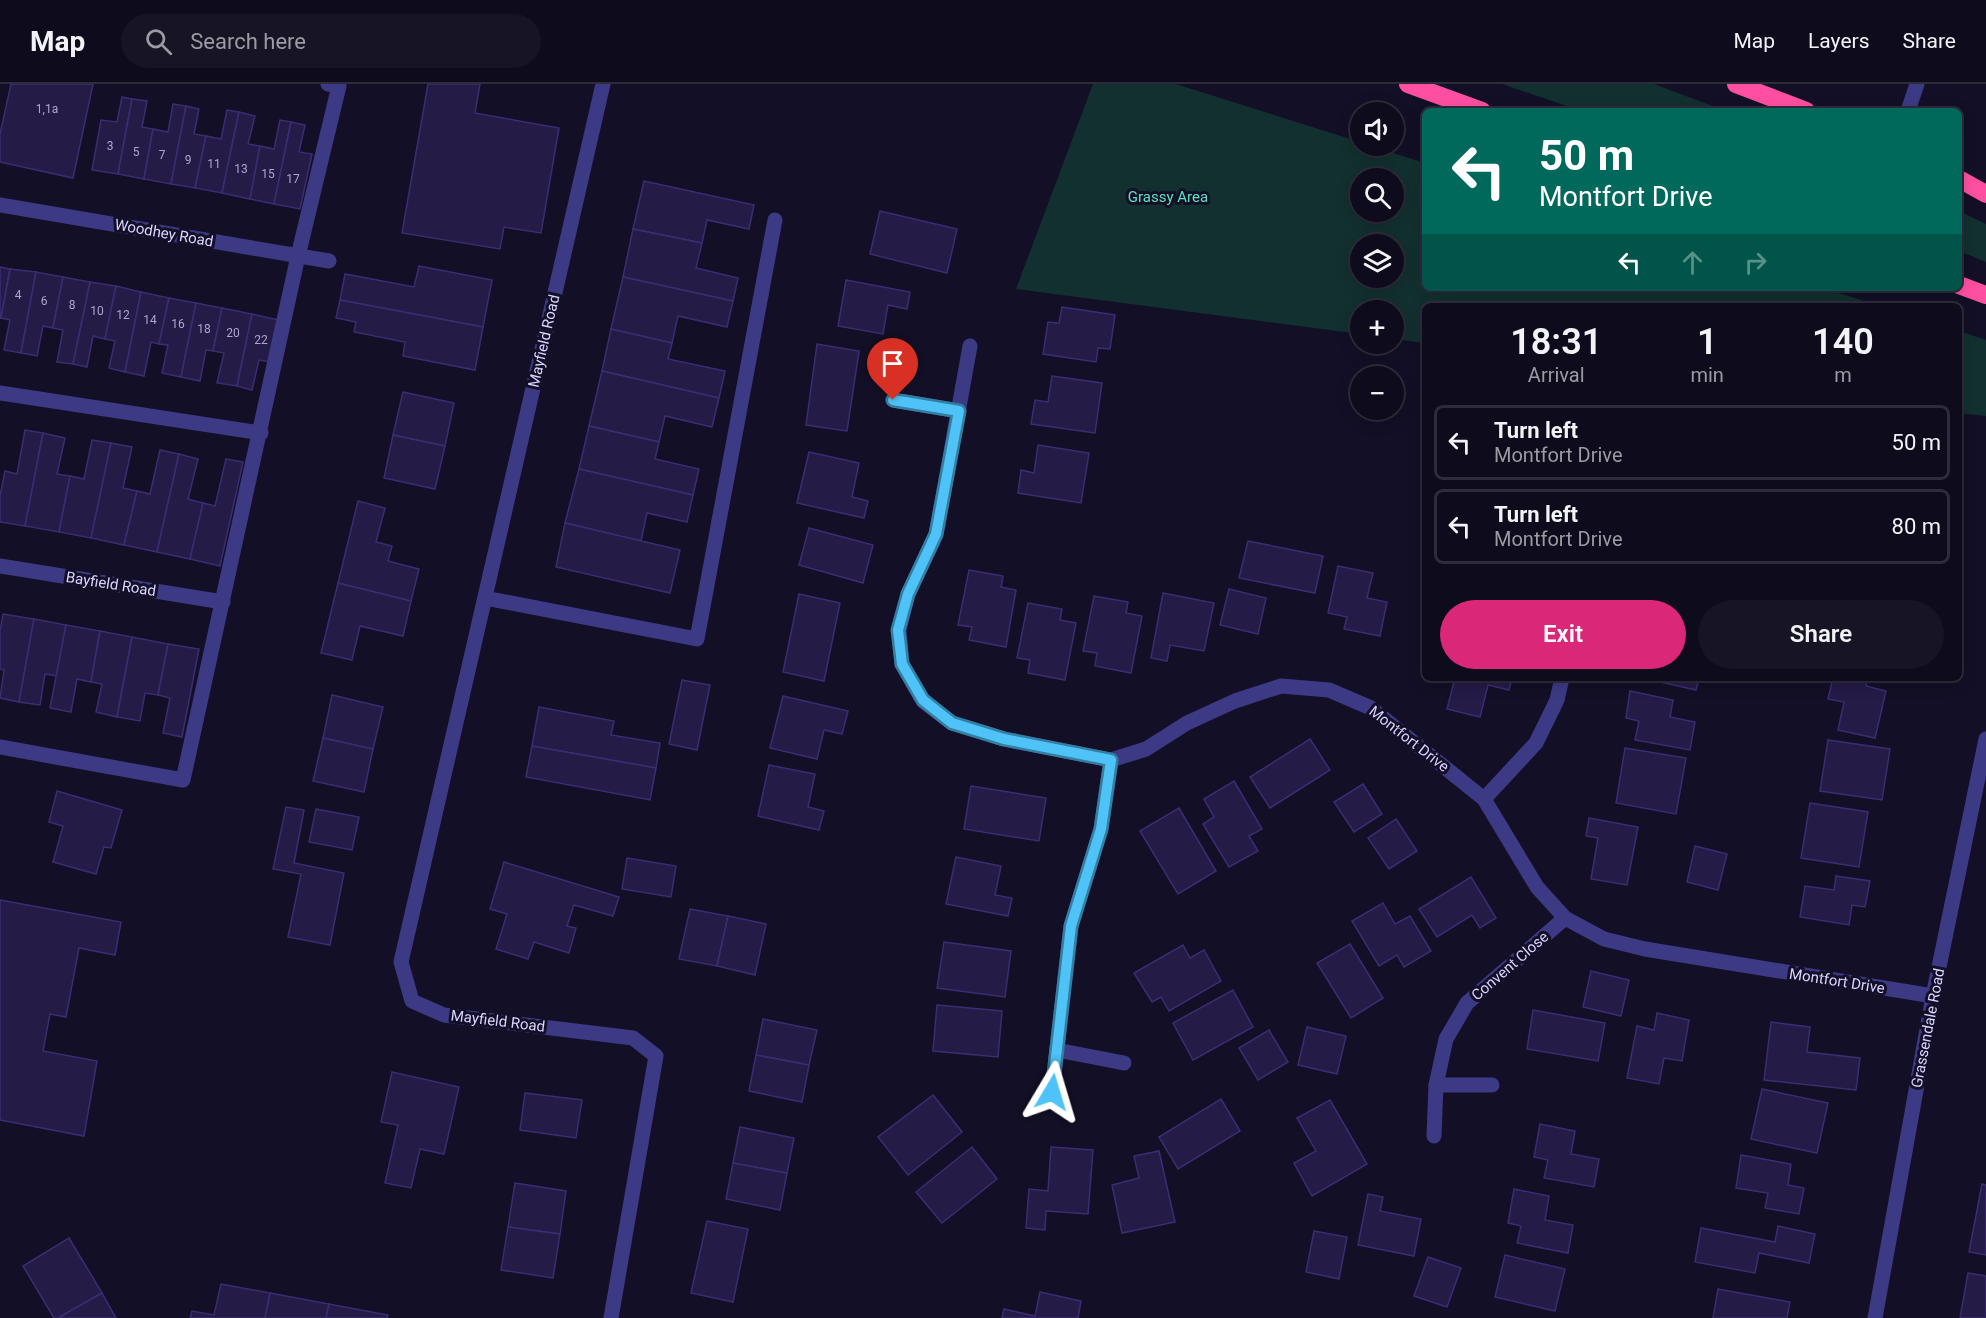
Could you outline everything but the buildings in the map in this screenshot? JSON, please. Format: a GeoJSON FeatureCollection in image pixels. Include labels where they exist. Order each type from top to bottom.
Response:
{"type":"FeatureCollection","features":[{"type":"Feature","properties":{"kind":"highway"},"geometry":{"type":"LineString","coordinates":[[1408,84],[1474,108]]}},
{"type":"Feature","properties":{"kind":"highway"},"geometry":{"type":"LineString","coordinates":[[1736,84],[1798,108]]}},
{"type":"Feature","properties":{"kind":"highway"},"geometry":{"type":"LineString","coordinates":[[1962,181],[1986,194]]}},
{"type":"Feature","properties":{"kind":"highway"},"geometry":{"type":"LineString","coordinates":[[1962,286],[1986,295]]}},
{"type":"Feature","properties":{"kind":"street"},"geometry":{"type":"LineString","coordinates":[[0,747],[183,780],[261,433],[298,256],[339,86],[328,84]]}},
{"type":"Feature","properties":{"kind":"street","name":"Mayfield Road"},"geometry":{"type":"LineString","coordinates":[[603,84],[401,962],[412,1001],[444,1015],[633,1038],[656,1056],[612,1318]]}},
{"type":"Feature","properties":{"kind":"street"},"geometry":{"type":"LineString","coordinates":[[1909,108],[1917,84]]}},
{"type":"Feature","properties":{"kind":"street","name":"Woodhey Road"},"geometry":{"type":"LineString","coordinates":[[0,205],[329,261]]}},
{"type":"Feature","properties":{"kind":"street"},"geometry":{"type":"LineString","coordinates":[[485,598],[697,639],[775,220]]}},
{"type":"Feature","properties":{"kind":"street","name":"Montfort Drive"},"geometry":{"type":"LineString","coordinates":[[970,346],[936,534],[908,594],[898,630],[902,664],[923,700],[952,723],[1004,739],[1111,760],[1146,749],[1187,723],[1234,701],[1271,689],[1281,686],[1329,690],[1371,708],[1484,799],[1537,887],[1565,918],[1604,939],[1645,949],[1933,996]]}},
{"type":"Feature","properties":{"kind":"street"},"geometry":{"type":"LineString","coordinates":[[0,393],[261,433]]}},
{"type":"Feature","properties":{"kind":"street"},"geometry":{"type":"LineString","coordinates":[[893,400],[959,411]]}},
{"type":"Feature","properties":{"kind":"street","name":"Bayfield Road"},"geometry":{"type":"LineString","coordinates":[[0,566],[223,602]]}},
{"type":"Feature","properties":{"kind":"street"},"geometry":{"type":"LineString","coordinates":[[1484,799],[1536,743],[1557,700],[1561,681]]}},
{"type":"Feature","properties":{"kind":"street","name":"Grassendale Road"},"geometry":{"type":"LineString","coordinates":[[1875,1318],[1933,996],[1986,739]]}},
{"type":"Feature","properties":{"kind":"street"},"geometry":{"type":"LineString","coordinates":[[1052,1092],[1071,926],[1101,829],[1111,760]]}},
{"type":"Feature","properties":{"kind":"street","name":"Convent Close"},"geometry":{"type":"LineString","coordinates":[[1434,1136],[1436,1085],[1446,1039],[1467,1003],[1565,918]]}},
{"type":"Feature","properties":{"kind":"street"},"geometry":{"type":"LineString","coordinates":[[1057,1050],[1124,1063]]}},
{"type":"Feature","properties":{"kind":"street"},"geometry":{"type":"LineString","coordinates":[[1436,1085],[1492,1085]]}},
{"type":"Feature","properties":{"kind":"green space","name":"Grassy Area"},"geometry":{"type":"Polygon","coordinates":[[[1093,84],[1176,84],[1350,139],[1350,156],[1403,156],[1422,162],[1422,291],[1832,291],[1870,303],[1422,303],[1422,343],[1404,340],[1404,300],[1350,300],[1350,333],[1016,289],[1093,84]]]}},
{"type":"Feature","properties":{"kind":"green space"},"geometry":{"type":"Polygon","coordinates":[[[1502,84],[1654,84],[1718,108],[1572,108],[1502,84]]]}},
{"type":"Feature","properties":{"kind":"green space"},"geometry":{"type":"Polygon","coordinates":[[[1962,212],[1986,224],[1986,262],[1962,252],[1962,212]]]}},
{"type":"Feature","properties":{"kind":"green space"},"geometry":{"type":"Polygon","coordinates":[[[1962,332],[1986,340],[1986,416],[1962,413],[1962,332]]]}},
{"type":"Feature","properties":{"kind":"route"},"geometry":{"type":"LineString","coordinates":[[893,400],[959,411],[936,534],[908,594],[898,630],[902,664],[923,700],[952,723],[1004,739],[1111,760],[1101,829],[1071,926],[1052,1092]]}}]}
